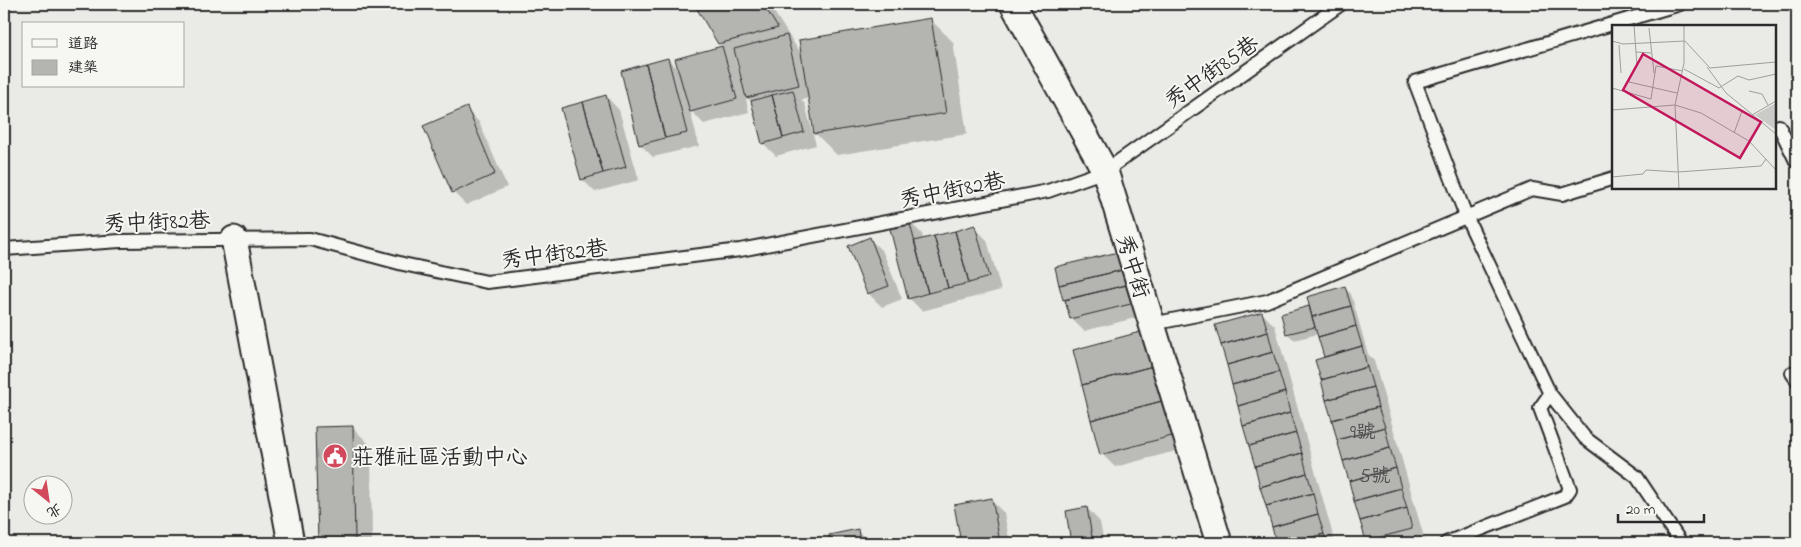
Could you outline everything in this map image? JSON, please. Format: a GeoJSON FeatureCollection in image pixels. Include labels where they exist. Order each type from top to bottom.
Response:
{"type":"FeatureCollection","features":[{"type":"Feature","properties":{"kind":"street","name":"秀中街"},"geometry":{"type":"LineString","coordinates":[[1013,4],[1105,171],[1219,543]]}},
{"type":"Feature","properties":{"kind":"street"},"geometry":{"type":"LineString","coordinates":[[234,239],[291,543]]}},
{"type":"Feature","properties":{"kind":"lane","name":"秀中街85巷"},"geometry":{"type":"LineString","coordinates":[[1105,171],[1341,4]]}},
{"type":"Feature","properties":{"kind":"lane"},"geometry":{"type":"LineString","coordinates":[[1680,4],[1415,82],[1466,216],[1550,394],[1585,438],[1637,478],[1681,543]]}},
{"type":"Feature","properties":{"kind":"lane"},"geometry":{"type":"LineString","coordinates":[[1776,127],[1779,126],[1796,161]]}},
{"type":"Feature","properties":{"kind":"lane","name":"秀中街82巷"},"geometry":{"type":"LineString","coordinates":[[4,249],[120,241],[310,239],[403,264],[487,282],[740,250],[1048,191],[1105,171]]}},
{"type":"Feature","properties":{"kind":"lane"},"geometry":{"type":"LineString","coordinates":[[1152,324],[1267,301],[1532,189],[1562,194],[1612,179]]}},
{"type":"Feature","properties":{"kind":"lane"},"geometry":{"type":"LineString","coordinates":[[1446,543],[1565,496],[1570,489],[1540,408],[1550,394]]}},
{"type":"Feature","properties":{"kind":"building"},"geometry":{"type":"Polygon","coordinates":[[[694,4],[763,4],[778,28],[718,44],[694,4]]]}},
{"type":"Feature","properties":{"kind":"building"},"geometry":{"type":"Polygon","coordinates":[[[931,18],[946,113],[814,134],[799,40],[931,18]]]}},
{"type":"Feature","properties":{"kind":"building"},"geometry":{"type":"Polygon","coordinates":[[[787,35],[799,85],[746,98],[734,49],[787,35]]]}},
{"type":"Feature","properties":{"kind":"building"},"geometry":{"type":"Polygon","coordinates":[[[722,46],[737,99],[690,112],[675,59],[722,46]]]}},
{"type":"Feature","properties":{"kind":"building"},"geometry":{"type":"Polygon","coordinates":[[[668,58],[687,133],[665,138],[646,64],[668,58]]]}},
{"type":"Feature","properties":{"kind":"building"},"geometry":{"type":"Polygon","coordinates":[[[646,64],[665,138],[639,145],[621,71],[646,64]]]}},
{"type":"Feature","properties":{"kind":"building"},"geometry":{"type":"Polygon","coordinates":[[[793,90],[804,132],[783,138],[772,95],[793,90]]]}},
{"type":"Feature","properties":{"kind":"building"},"geometry":{"type":"Polygon","coordinates":[[[606,95],[626,167],[603,173],[583,102],[606,95]]]}},
{"type":"Feature","properties":{"kind":"building"},"geometry":{"type":"Polygon","coordinates":[[[772,95],[783,138],[762,144],[751,101],[772,95]]]}},
{"type":"Feature","properties":{"kind":"building"},"geometry":{"type":"Polygon","coordinates":[[[583,102],[603,173],[581,180],[561,108],[583,102]]]}},
{"type":"Feature","properties":{"kind":"building"},"geometry":{"type":"Polygon","coordinates":[[[467,107],[495,174],[452,193],[423,126],[467,107]]]}},
{"type":"Feature","properties":{"kind":"building"},"geometry":{"type":"Polygon","coordinates":[[[909,220],[928,293],[908,299],[889,225],[909,220]]]}},
{"type":"Feature","properties":{"kind":"building"},"geometry":{"type":"Polygon","coordinates":[[[975,225],[989,277],[969,283],[955,231],[975,225]]]}},
{"type":"Feature","properties":{"kind":"building"},"geometry":{"type":"Polygon","coordinates":[[[955,231],[969,283],[948,288],[934,236],[955,231]]]}},
{"type":"Feature","properties":{"kind":"building"},"geometry":{"type":"Polygon","coordinates":[[[934,236],[948,288],[928,293],[914,241],[934,236]]]}},
{"type":"Feature","properties":{"kind":"building"},"geometry":{"type":"Polygon","coordinates":[[[870,237],[889,286],[867,294],[848,246],[870,237]]]}},
{"type":"Feature","properties":{"kind":"building"},"geometry":{"type":"Polygon","coordinates":[[[1131,249],[1135,267],[1059,285],[1055,267],[1131,249]]]}},
{"type":"Feature","properties":{"kind":"building"},"geometry":{"type":"Polygon","coordinates":[[[1135,267],[1139,282],[1063,300],[1059,285],[1135,267]]]}},
{"type":"Feature","properties":{"kind":"building"},"geometry":{"type":"Polygon","coordinates":[[[1139,282],[1143,301],[1070,319],[1065,300],[1139,282]]]}},
{"type":"Feature","properties":{"kind":"building"},"geometry":{"type":"Polygon","coordinates":[[[1345,286],[1351,306],[1312,317],[1307,297],[1345,286]]]}},
{"type":"Feature","properties":{"kind":"building"},"geometry":{"type":"Polygon","coordinates":[[[1309,306],[1315,327],[1286,334],[1281,314],[1309,306]]]}},
{"type":"Feature","properties":{"kind":"building"},"geometry":{"type":"Polygon","coordinates":[[[1351,306],[1356,326],[1318,337],[1312,317],[1351,306]]]}},
{"type":"Feature","properties":{"kind":"building"},"geometry":{"type":"Polygon","coordinates":[[[1262,312],[1268,332],[1221,345],[1215,325],[1262,312]]]}},
{"type":"Feature","properties":{"kind":"building"},"geometry":{"type":"Polygon","coordinates":[[[1356,326],[1362,346],[1324,357],[1318,337],[1356,326]]]}},
{"type":"Feature","properties":{"kind":"building"},"geometry":{"type":"Polygon","coordinates":[[[1155,328],[1164,363],[1082,385],[1073,350],[1155,328]]]}},
{"type":"Feature","properties":{"kind":"building"},"geometry":{"type":"Polygon","coordinates":[[[1268,332],[1273,352],[1227,365],[1221,345],[1268,332]]]}},
{"type":"Feature","properties":{"kind":"building"},"geometry":{"type":"Polygon","coordinates":[[[1362,346],[1367,367],[1321,380],[1315,360],[1362,346]]]}},
{"type":"Feature","properties":{"kind":"building"},"geometry":{"type":"Polygon","coordinates":[[[1273,352],[1279,372],[1232,385],[1227,365],[1273,352]]]}},
{"type":"Feature","properties":{"kind":"building"},"geometry":{"type":"Polygon","coordinates":[[[1164,363],[1173,398],[1091,420],[1082,385],[1164,363]]]}},
{"type":"Feature","properties":{"kind":"building"},"geometry":{"type":"Polygon","coordinates":[[[1367,367],[1373,387],[1326,400],[1321,380],[1367,367]]]}},
{"type":"Feature","properties":{"kind":"building"},"geometry":{"type":"Polygon","coordinates":[[[1279,372],[1285,392],[1238,406],[1232,385],[1279,372]]]}},
{"type":"Feature","properties":{"kind":"building"},"geometry":{"type":"Polygon","coordinates":[[[1373,387],[1378,407],[1332,420],[1326,400],[1373,387]]]}},
{"type":"Feature","properties":{"kind":"building"},"geometry":{"type":"Polygon","coordinates":[[[1285,392],[1290,413],[1243,426],[1238,406],[1285,392]]]}},
{"type":"Feature","properties":{"kind":"building"},"geometry":{"type":"Polygon","coordinates":[[[1173,398],[1183,433],[1100,455],[1091,420],[1173,398]]]}},
{"type":"Feature","properties":{"kind":"building"},"geometry":{"type":"Polygon","coordinates":[[[1378,407],[1385,427],[1337,440],[1332,420],[1378,407]]]}},
{"type":"Feature","properties":{"kind":"building"},"geometry":{"type":"Polygon","coordinates":[[[1290,413],[1296,433],[1249,446],[1243,426],[1290,413]]]}},
{"type":"Feature","properties":{"kind":"building","name":"莊雅社區活動中心"},"geometry":{"type":"Polygon","coordinates":[[[353,426],[355,540],[318,541],[315,427],[353,426]]]}},
{"type":"Feature","properties":{"kind":"building"},"geometry":{"type":"Polygon","coordinates":[[[1385,427],[1390,448],[1343,461],[1337,440],[1385,427]]]}},
{"type":"Feature","properties":{"kind":"building"},"geometry":{"type":"Polygon","coordinates":[[[1296,433],[1302,453],[1255,466],[1249,446],[1296,433]]]}},
{"type":"Feature","properties":{"kind":"building"},"geometry":{"type":"Polygon","coordinates":[[[1390,448],[1396,468],[1349,481],[1343,461],[1390,448]]]}},
{"type":"Feature","properties":{"kind":"building"},"geometry":{"type":"Polygon","coordinates":[[[1302,453],[1307,473],[1260,487],[1255,466],[1302,453]]]}},
{"type":"Feature","properties":{"kind":"building"},"geometry":{"type":"Polygon","coordinates":[[[1396,468],[1401,488],[1354,501],[1349,481],[1396,468]]]}},
{"type":"Feature","properties":{"kind":"building"},"geometry":{"type":"Polygon","coordinates":[[[1307,473],[1313,493],[1266,506],[1260,487],[1307,473]]]}},
{"type":"Feature","properties":{"kind":"building"},"geometry":{"type":"Polygon","coordinates":[[[1401,488],[1407,508],[1360,521],[1354,501],[1401,488]]]}},
{"type":"Feature","properties":{"kind":"building"},"geometry":{"type":"Polygon","coordinates":[[[1313,493],[1318,514],[1272,527],[1266,506],[1313,493]]]}},
{"type":"Feature","properties":{"kind":"building"},"geometry":{"type":"Polygon","coordinates":[[[992,498],[1000,543],[961,543],[954,505],[992,498]]]}},
{"type":"Feature","properties":{"kind":"building"},"geometry":{"type":"Polygon","coordinates":[[[1087,507],[1093,543],[1071,543],[1066,511],[1087,507]]]}},
{"type":"Feature","properties":{"kind":"building"},"geometry":{"type":"Polygon","coordinates":[[[1407,508],[1412,529],[1366,541],[1360,521],[1407,508]]]}},
{"type":"Feature","properties":{"kind":"building"},"geometry":{"type":"Polygon","coordinates":[[[1318,514],[1324,534],[1291,543],[1276,543],[1272,527],[1318,514]]]}},
{"type":"Feature","properties":{"kind":"building"},"geometry":{"type":"Polygon","coordinates":[[[858,529],[860,543],[830,543],[829,535],[858,529]]]}},
{"type":"Feature","properties":{"kind":"building"},"geometry":{"type":"Polygon","coordinates":[[[1324,534],[1326,543],[1291,543],[1324,534]]]}},
{"type":"Feature","properties":{"kind":"place","name":"莊雅社區活動中心"},"geometry":{"type":"Point","coordinates":[335,456]}}]}
